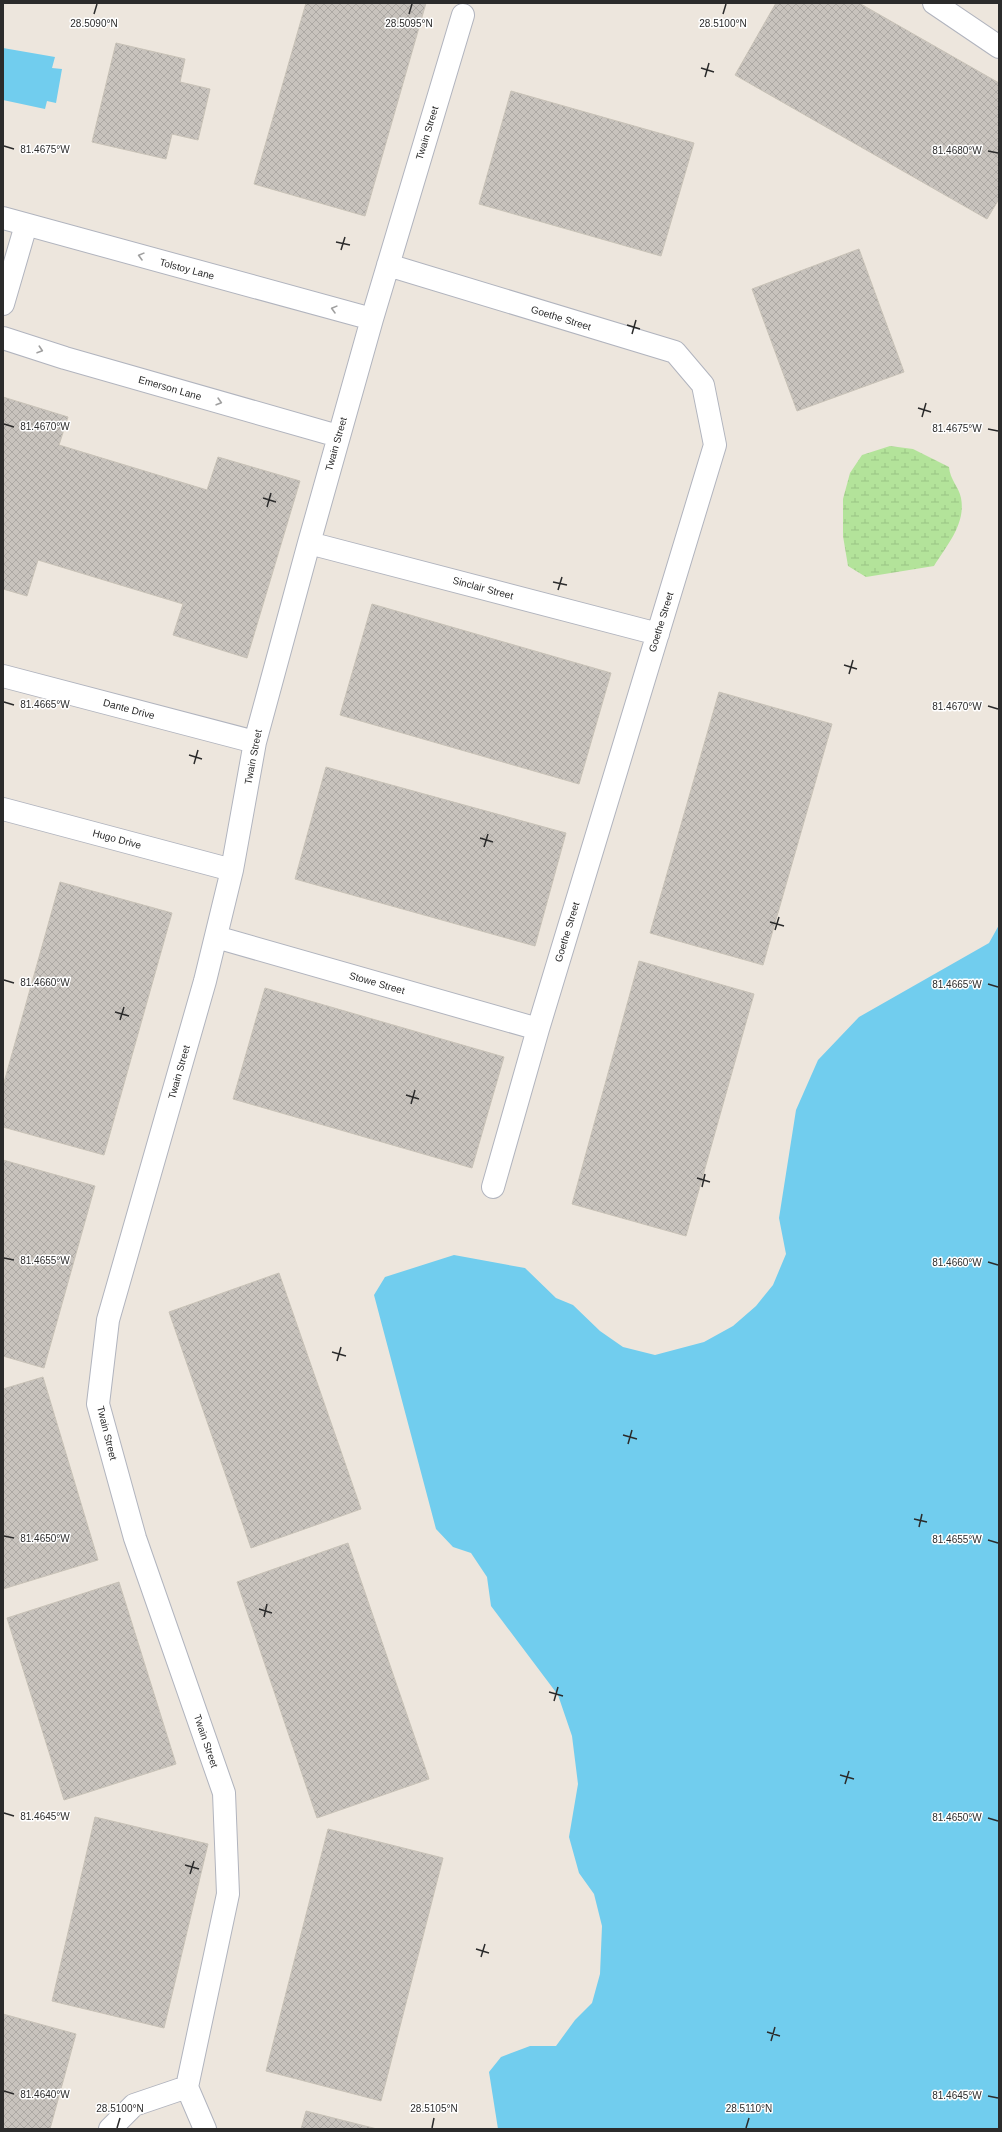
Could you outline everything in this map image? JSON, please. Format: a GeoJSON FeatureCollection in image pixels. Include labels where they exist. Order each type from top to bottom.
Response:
{"type":"FeatureCollection","features":[{"type":"Feature","properties":{"kind":"street"},"geometry":{"type":"LineString","coordinates":[[934,3],[999,47]]}},
{"type":"Feature","properties":{"kind":"street","name":"Twain Street"},"geometry":{"type":"LineString","coordinates":[[187,2087],[228,1894],[224,1793],[135,1538],[98,1404],[108,1320],[203,988],[232,870],[255,742],[338,436],[463,15]]}},
{"type":"Feature","properties":{"kind":"street","name":"Tolstoy Lane"},"geometry":{"type":"LineString","coordinates":[[3,218],[372,319]]}},
{"type":"Feature","properties":{"kind":"street"},"geometry":{"type":"LineString","coordinates":[[3,304],[26,225]]}},
{"type":"Feature","properties":{"kind":"street","name":"Goethe Street"},"geometry":{"type":"LineString","coordinates":[[388,265],[675,352],[703,385],[715,445],[538,1028],[493,1187]]}},
{"type":"Feature","properties":{"kind":"street","name":"Emerson Lane"},"geometry":{"type":"LineString","coordinates":[[3,338],[65,358],[338,436]]}},
{"type":"Feature","properties":{"kind":"street","name":"Sinclair Street"},"geometry":{"type":"LineString","coordinates":[[309,543],[658,634]]}},
{"type":"Feature","properties":{"kind":"street","name":"Dante Drive"},"geometry":{"type":"LineString","coordinates":[[3,676],[255,742]]}},
{"type":"Feature","properties":{"kind":"street","name":"Hugo Drive"},"geometry":{"type":"LineString","coordinates":[[3,809],[232,870]]}},
{"type":"Feature","properties":{"kind":"street","name":"Stowe Street"},"geometry":{"type":"LineString","coordinates":[[216,937],[538,1028]]}},
{"type":"Feature","properties":{"kind":"street"},"geometry":{"type":"LineString","coordinates":[[110,2129],[134,2105],[187,2087],[205,2129]]}},
{"type":"Feature","properties":{"kind":"green space"},"geometry":{"type":"Polygon","coordinates":[[[890,446],[913,449],[949,467],[951,476],[961,498],[961,517],[950,542],[934,566],[866,577],[848,566],[843,536],[843,499],[850,473],[862,455],[890,446]]]}},
{"type":"Feature","properties":{"kind":"water"},"geometry":{"type":"Polygon","coordinates":[[[3,48],[55,57],[52,68],[62,69],[56,103],[47,101],[45,109],[3,100],[3,48]]]}},
{"type":"Feature","properties":{"kind":"water"},"geometry":{"type":"Polygon","coordinates":[[[999,925],[999,2129],[498,2129],[489,2072],[501,2057],[530,2046],[556,2046],[575,2020],[592,2003],[600,1974],[602,1926],[594,1894],[579,1873],[569,1837],[578,1784],[572,1736],[558,1695],[491,1606],[487,1577],[471,1553],[453,1547],[436,1529],[374,1295],[385,1277],[454,1255],[525,1268],[556,1298],[573,1305],[600,1331],[623,1347],[655,1355],[704,1342],[733,1326],[756,1306],[773,1285],[786,1254],[779,1218],[796,1110],[818,1060],[859,1017],[989,943],[999,925]]]}},
{"type":"Feature","properties":{"kind":"building"},"geometry":{"type":"Polygon","coordinates":[[[306,3],[426,3],[365,216],[254,184],[306,3]]]}},
{"type":"Feature","properties":{"kind":"building"},"geometry":{"type":"Polygon","coordinates":[[[776,3],[859,3],[999,83],[999,199],[987,219],[735,75],[776,3]]]}},
{"type":"Feature","properties":{"kind":"building"},"geometry":{"type":"Polygon","coordinates":[[[116,43],[185,59],[180,82],[210,89],[198,140],[172,134],[166,159],[92,142],[116,43]]]}},
{"type":"Feature","properties":{"kind":"building"},"geometry":{"type":"Polygon","coordinates":[[[511,91],[694,143],[661,256],[479,204],[511,91]]]}},
{"type":"Feature","properties":{"kind":"building"},"geometry":{"type":"Polygon","coordinates":[[[859,249],[904,372],[797,411],[752,289],[859,249]]]}},
{"type":"Feature","properties":{"kind":"building"},"geometry":{"type":"Polygon","coordinates":[[[3,397],[68,417],[59,445],[207,490],[218,457],[300,481],[247,658],[173,635],[183,604],[38,560],[27,596],[3,589],[3,397]]]}},
{"type":"Feature","properties":{"kind":"building"},"geometry":{"type":"Polygon","coordinates":[[[372,604],[611,673],[579,784],[340,715],[372,604]]]}},
{"type":"Feature","properties":{"kind":"building"},"geometry":{"type":"Polygon","coordinates":[[[719,692],[832,724],[763,965],[650,933],[719,692]]]}},
{"type":"Feature","properties":{"kind":"building"},"geometry":{"type":"Polygon","coordinates":[[[326,767],[566,833],[535,946],[295,879],[326,767]]]}},
{"type":"Feature","properties":{"kind":"building"},"geometry":{"type":"Polygon","coordinates":[[[60,882],[172,913],[104,1155],[3,1127],[3,1086],[60,882]]]}},
{"type":"Feature","properties":{"kind":"building"},"geometry":{"type":"Polygon","coordinates":[[[639,961],[754,994],[686,1236],[572,1204],[639,961]]]}},
{"type":"Feature","properties":{"kind":"building"},"geometry":{"type":"Polygon","coordinates":[[[265,988],[504,1057],[472,1168],[233,1099],[265,988]]]}},
{"type":"Feature","properties":{"kind":"building"},"geometry":{"type":"Polygon","coordinates":[[[3,1160],[95,1186],[44,1368],[3,1356],[3,1160]]]}},
{"type":"Feature","properties":{"kind":"building"},"geometry":{"type":"Polygon","coordinates":[[[279,1273],[361,1509],[251,1548],[169,1312],[279,1273]]]}},
{"type":"Feature","properties":{"kind":"building"},"geometry":{"type":"Polygon","coordinates":[[[43,1377],[98,1560],[3,1589],[3,1389],[43,1377]]]}},
{"type":"Feature","properties":{"kind":"building"},"geometry":{"type":"Polygon","coordinates":[[[348,1543],[429,1779],[317,1818],[237,1582],[348,1543]]]}},
{"type":"Feature","properties":{"kind":"building"},"geometry":{"type":"Polygon","coordinates":[[[119,1582],[176,1764],[64,1800],[7,1618],[119,1582]]]}},
{"type":"Feature","properties":{"kind":"building"},"geometry":{"type":"Polygon","coordinates":[[[95,1817],[208,1844],[164,2028],[52,2001],[95,1817]]]}},
{"type":"Feature","properties":{"kind":"building"},"geometry":{"type":"Polygon","coordinates":[[[328,1829],[443,1858],[381,2101],[266,2071],[328,1829]]]}},
{"type":"Feature","properties":{"kind":"building"},"geometry":{"type":"Polygon","coordinates":[[[3,2014],[76,2034],[50,2129],[3,2129],[3,2014]]]}},
{"type":"Feature","properties":{"kind":"building"},"geometry":{"type":"Polygon","coordinates":[[[306,2111],[377,2129],[301,2129],[306,2111]]]}}]}
